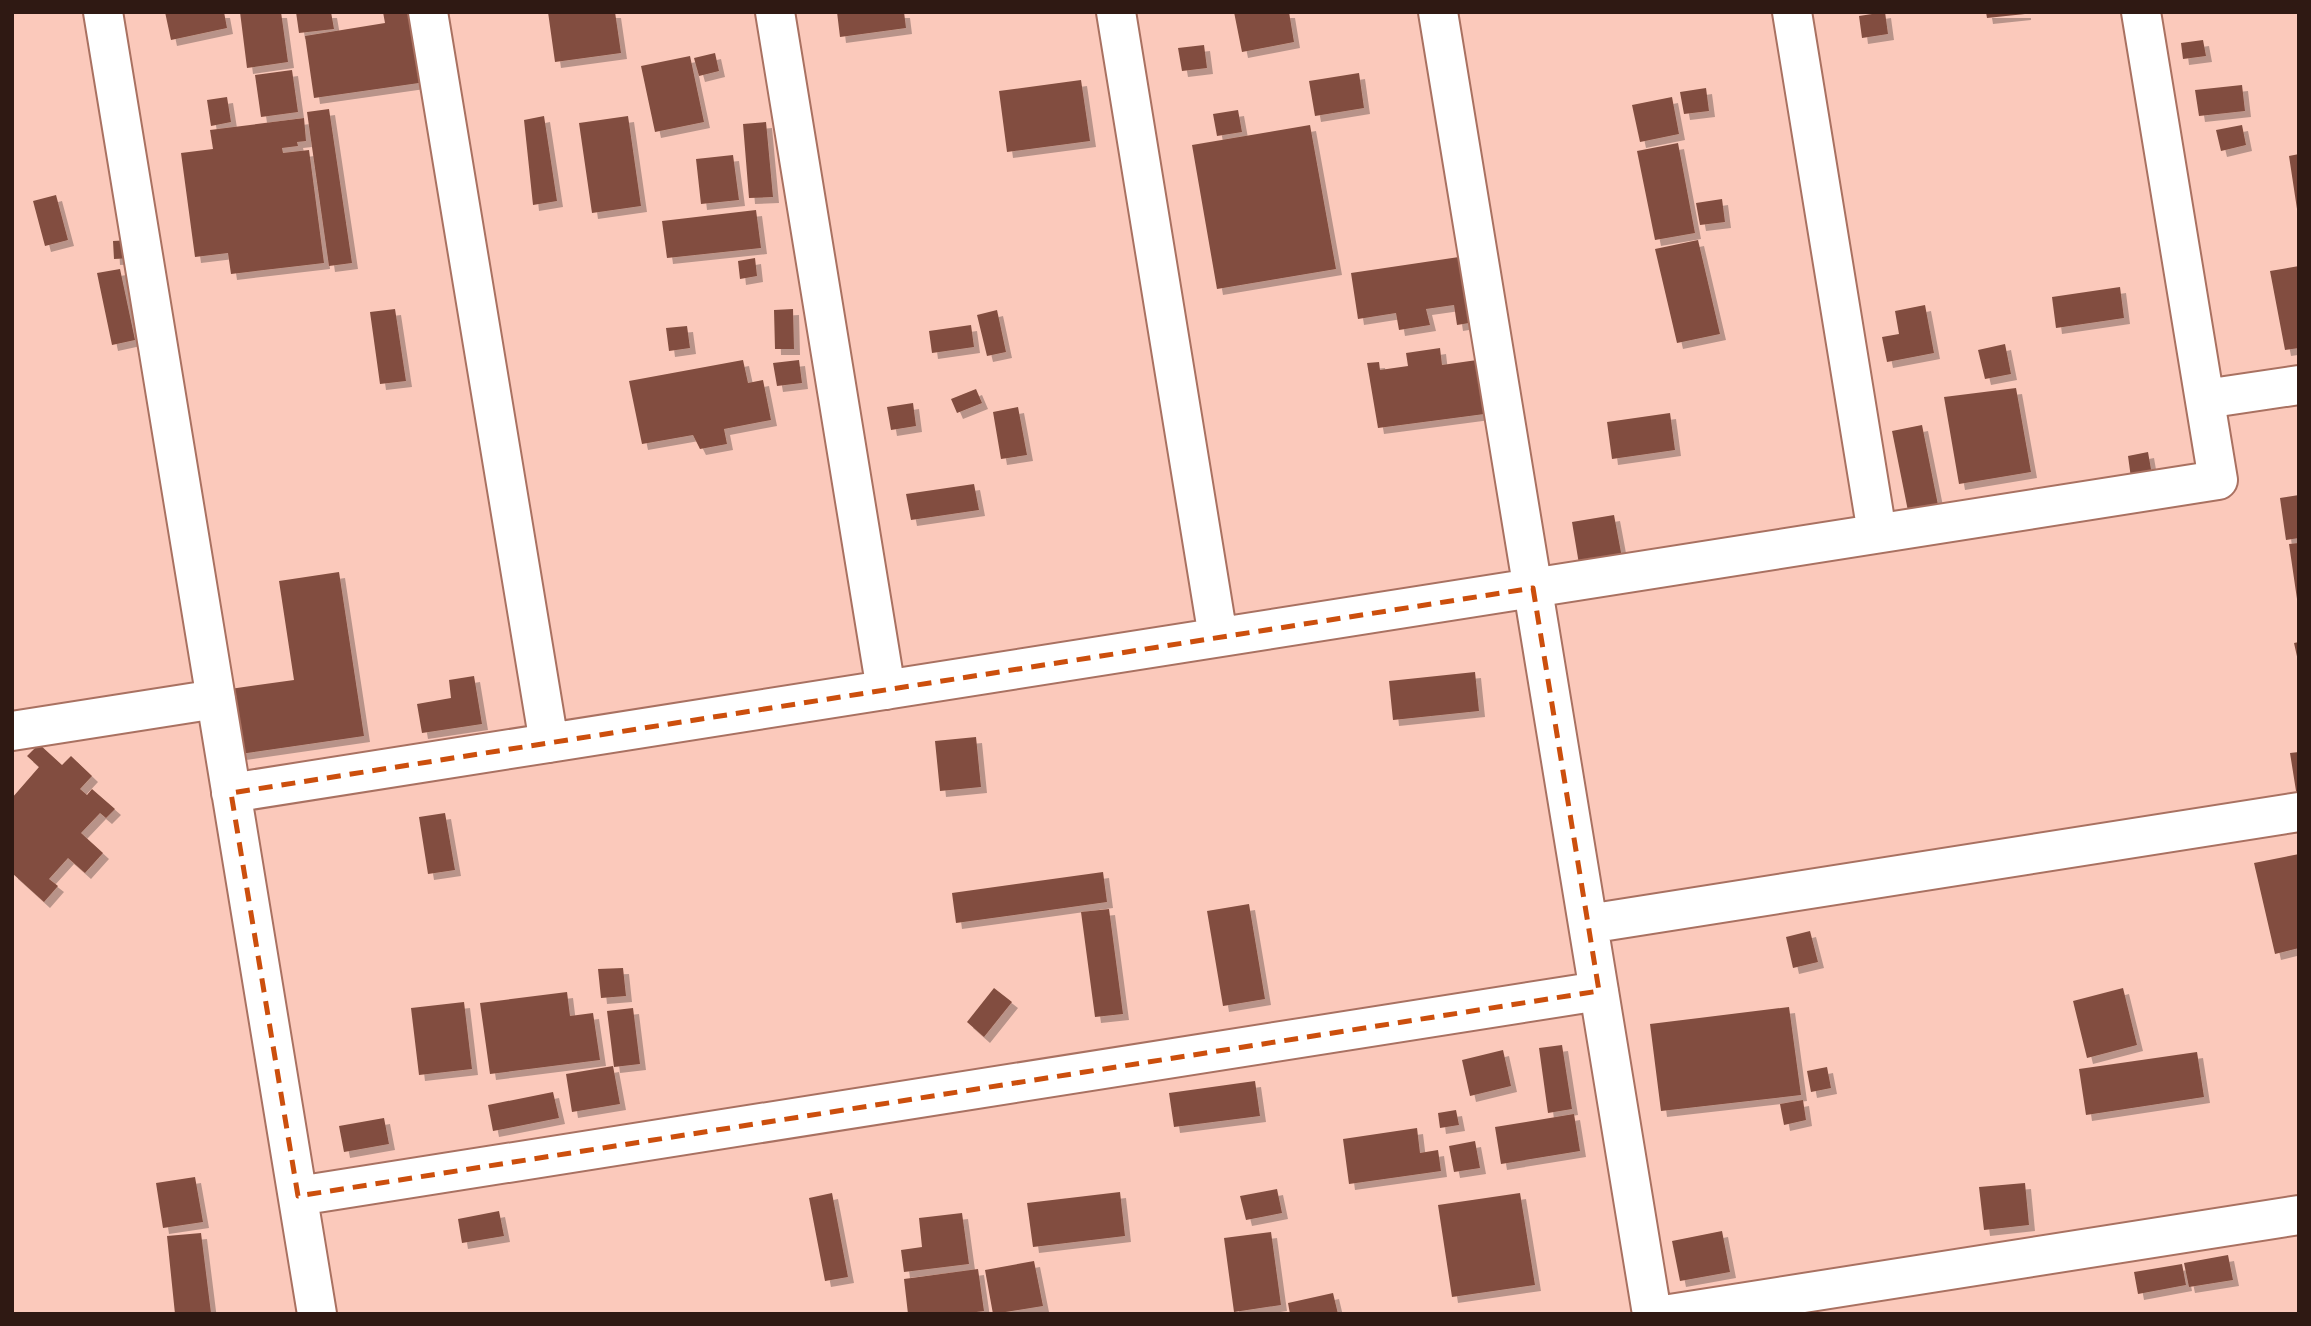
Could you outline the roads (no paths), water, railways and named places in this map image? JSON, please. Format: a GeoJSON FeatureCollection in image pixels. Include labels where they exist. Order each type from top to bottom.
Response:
{"type":"FeatureCollection","features":[{"type":"Feature","properties":{"kind":"street"},"geometry":{"type":"LineString","coordinates":[[103,12],[317,1314]]}},
{"type":"Feature","properties":{"kind":"street"},"geometry":{"type":"LineString","coordinates":[[428,12],[549,743]]}},
{"type":"Feature","properties":{"kind":"street"},"geometry":{"type":"LineString","coordinates":[[775,12],[886,690]]}},
{"type":"Feature","properties":{"kind":"street"},"geometry":{"type":"LineString","coordinates":[[1116,12],[1218,637]]}},
{"type":"Feature","properties":{"kind":"street"},"geometry":{"type":"LineString","coordinates":[[1438,12],[1652,1314]]}},
{"type":"Feature","properties":{"kind":"street"},"geometry":{"type":"LineString","coordinates":[[1792,12],[1877,533]]}},
{"type":"Feature","properties":{"kind":"street"},"geometry":{"type":"LineString","coordinates":[[231,793],[2218,480],[2141,12]]}},
{"type":"Feature","properties":{"kind":"street"},"geometry":{"type":"LineString","coordinates":[[2205,400],[2299,385]]}},
{"type":"Feature","properties":{"kind":"street"},"geometry":{"type":"LineString","coordinates":[[12,731],[216,699]]}},
{"type":"Feature","properties":{"kind":"street"},"geometry":{"type":"LineString","coordinates":[[1588,924],[2299,812]]}},
{"type":"Feature","properties":{"kind":"street"},"geometry":{"type":"LineString","coordinates":[[298,1196],[1599,991]]}},
{"type":"Feature","properties":{"kind":"street"},"geometry":{"type":"LineString","coordinates":[[1670,1314],[2299,1215]]}}]}
